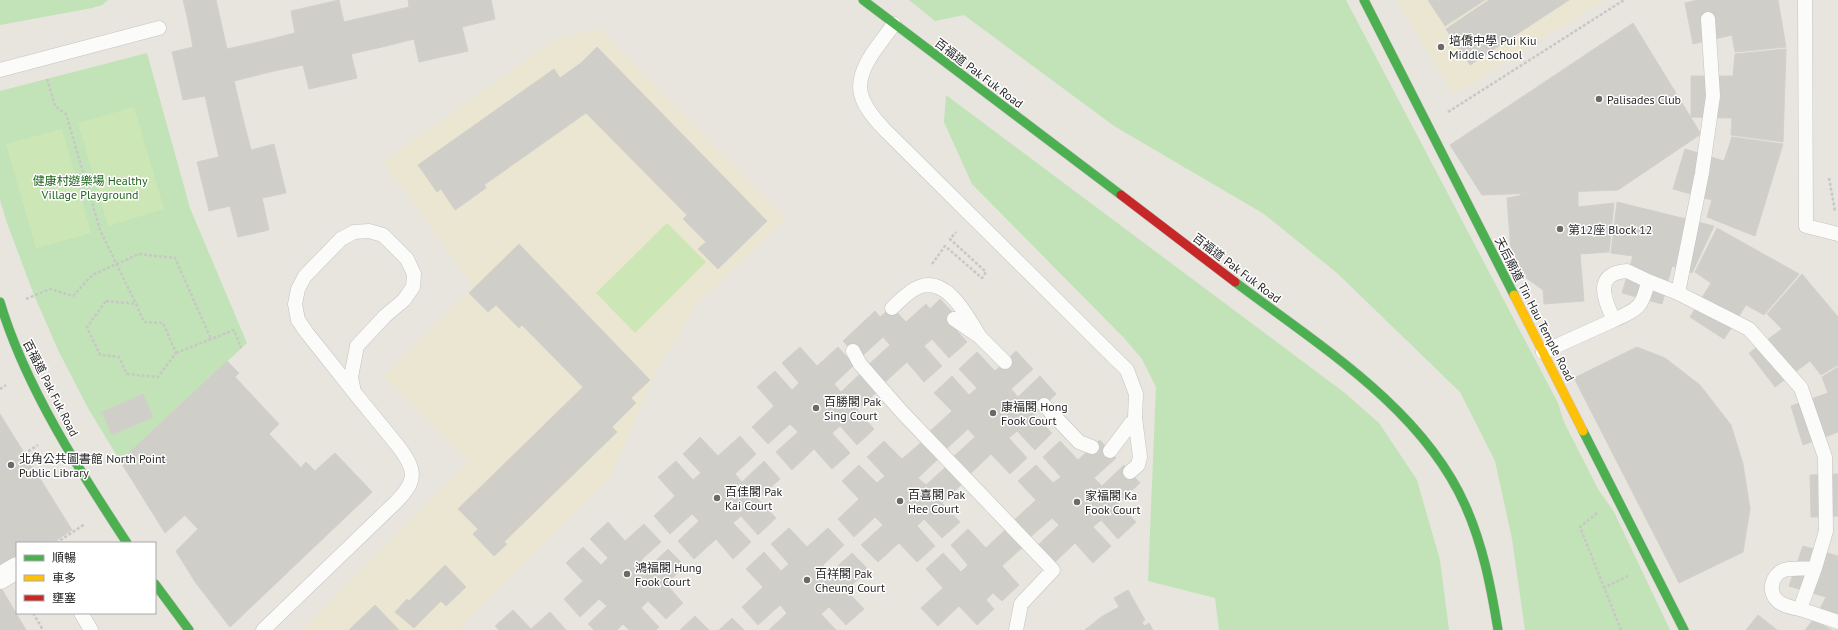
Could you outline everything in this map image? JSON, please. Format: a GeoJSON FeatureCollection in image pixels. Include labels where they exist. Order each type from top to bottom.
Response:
{"type":"FeatureCollection","features":[{"type":"Feature","properties":{"kind":"street","name":"百福道 Pak Fuk Road"},"geometry":{"type":"LineString","coordinates":[[863,0],[1351,369],[1375,389],[1412,425],[1432,450],[1450,478],[1474,526],[1492,593],[1498,630]]}},
{"type":"Feature","properties":{"kind":"street","name":"天后廟道 Tin Hau Temple Road"},"geometry":{"type":"LineString","coordinates":[[1364,0],[1684,630]]}},
{"type":"Feature","properties":{"kind":"street","name":"百福道 Pak Fuk Road"},"geometry":{"type":"LineString","coordinates":[[0,302],[4,332],[69,449],[126,542]]}},
{"type":"Feature","properties":{"kind":"street"},"geometry":{"type":"LineString","coordinates":[[0,578],[16,569]]}},
{"type":"Feature","properties":{"kind":"street"},"geometry":{"type":"LineString","coordinates":[[156,585],[190,630]]}},
{"type":"Feature","properties":{"kind":"lane"},"geometry":{"type":"LineString","coordinates":[[1806,0],[1806,226],[1838,234]]}},
{"type":"Feature","properties":{"kind":"lane"},"geometry":{"type":"LineString","coordinates":[[1678,293],[1702,173],[1713,96],[1708,19]]}},
{"type":"Feature","properties":{"kind":"lane"},"geometry":{"type":"LineString","coordinates":[[894,24],[877,47],[860,79],[860,94],[866,106],[876,121],[1127,370],[1136,394],[1135,418],[1140,457],[1138,465],[1130,472]]}},
{"type":"Feature","properties":{"kind":"lane"},"geometry":{"type":"LineString","coordinates":[[0,70],[159,28]]}},
{"type":"Feature","properties":{"kind":"lane"},"geometry":{"type":"LineString","coordinates":[[263,630],[395,503],[407,491],[412,483],[410,466],[404,454],[354,392],[307,333],[298,320],[295,304],[298,289],[305,276],[341,239],[354,232],[369,231],[383,236],[408,259],[414,274],[413,287],[404,300],[385,316],[357,346],[351,377],[354,392]]}},
{"type":"Feature","properties":{"kind":"lane"},"geometry":{"type":"LineString","coordinates":[[1614,320],[1604,297],[1603,290],[1609,278],[1614,274],[1627,271],[1678,293],[1750,329],[1801,388],[1825,457],[1826,531],[1815,568],[1800,609]]}},
{"type":"Feature","properties":{"kind":"lane"},"geometry":{"type":"LineString","coordinates":[[1543,352],[1636,310],[1645,298],[1648,281]]}},
{"type":"Feature","properties":{"kind":"lane"},"geometry":{"type":"LineString","coordinates":[[892,308],[909,292],[923,286],[938,286],[964,310],[980,337]]}},
{"type":"Feature","properties":{"kind":"lane"},"geometry":{"type":"LineString","coordinates":[[954,319],[980,337],[1004,362]]}},
{"type":"Feature","properties":{"kind":"lane"},"geometry":{"type":"LineString","coordinates":[[853,352],[860,364],[901,412],[1053,570],[1021,604],[1016,630]]}},
{"type":"Feature","properties":{"kind":"lane"},"geometry":{"type":"LineString","coordinates":[[885,382],[901,412]]}},
{"type":"Feature","properties":{"kind":"lane"},"geometry":{"type":"LineString","coordinates":[[1044,406],[1088,451]]}},
{"type":"Feature","properties":{"kind":"lane"},"geometry":{"type":"LineString","coordinates":[[1110,451],[1135,418]]}},
{"type":"Feature","properties":{"kind":"lane"},"geometry":{"type":"LineString","coordinates":[[1815,568],[1797,570],[1786,569],[1776,576],[1773,581],[1772,593],[1775,599],[1786,606],[1800,609],[1838,622]]}},
{"type":"Feature","properties":{"kind":"lane"},"geometry":{"type":"LineString","coordinates":[[82,614],[91,630]]}},
{"type":"Feature","properties":{"kind":"path"},"geometry":{"type":"LineString","coordinates":[[1448,113],[1624,0]]}},
{"type":"Feature","properties":{"kind":"path"},"geometry":{"type":"LineString","coordinates":[[47,79],[55,106],[66,114],[100,230],[116,264],[144,322],[163,323],[176,353]]}},
{"type":"Feature","properties":{"kind":"path"},"geometry":{"type":"LineString","coordinates":[[923,286],[934,258],[945,246],[982,278],[986,272],[950,239],[971,215]]}},
{"type":"Feature","properties":{"kind":"path"},"geometry":{"type":"LineString","coordinates":[[26,299],[50,289],[73,296],[92,275],[139,254],[175,258],[211,339]]}},
{"type":"Feature","properties":{"kind":"path"},"geometry":{"type":"LineString","coordinates":[[136,304],[106,301],[87,327],[100,355],[119,357],[127,374],[158,377],[176,353],[234,330],[241,348]]}},
{"type":"Feature","properties":{"kind":"path"},"geometry":{"type":"LineString","coordinates":[[24,454],[39,444]]}},
{"type":"Feature","properties":{"kind":"path"},"geometry":{"type":"LineString","coordinates":[[1600,510],[1580,527],[1621,630]]}},
{"type":"Feature","properties":{"kind":"path"},"geometry":{"type":"LineString","coordinates":[[58,542],[88,523]]}},
{"type":"Feature","properties":{"kind":"path"},"geometry":{"type":"LineString","coordinates":[[1603,588],[1635,573]]}},
{"type":"Feature","properties":{"kind":"path"},"geometry":{"type":"LineString","coordinates":[[34,614],[43,630]]}},
{"type":"Feature","properties":{"kind":"shaded area","name":"培僑中學 Pui Kiu Middle School"},"geometry":{"type":"Polygon","coordinates":[[[1396,0],[1428,0],[1445,26],[1485,0],[1489,0],[1446,29],[1470,65],[1569,0],[1604,0],[1454,95],[1396,0]]]}},
{"type":"Feature","properties":{"kind":"shaded area"},"geometry":{"type":"Polygon","coordinates":[[[600,29],[786,219],[697,304],[657,369],[610,478],[458,630],[302,630],[468,462],[383,377],[474,287],[383,162],[557,38],[600,29]]]}},
{"type":"Feature","properties":{"kind":"green space"},"geometry":{"type":"Polygon","coordinates":[[[0,0],[108,0],[102,5],[92,8],[0,25],[0,0]]]}},
{"type":"Feature","properties":{"kind":"green space"},"geometry":{"type":"Polygon","coordinates":[[[909,0],[1346,0],[1558,403],[1564,422],[1598,489],[1614,512],[1670,630],[1525,630],[1512,539],[1495,461],[1460,392],[1337,273],[1264,214],[1114,126],[964,15],[935,21],[909,0]]]}},
{"type":"Feature","properties":{"kind":"green space","name":"健康村遊樂場 Healthy Village Playground"},"geometry":{"type":"Polygon","coordinates":[[[147,53],[190,208],[247,343],[120,461],[88,408],[59,352],[34,295],[7,223],[0,200],[0,91],[147,53]]]}},
{"type":"Feature","properties":{"kind":"green space"},"geometry":{"type":"Polygon","coordinates":[[[946,95],[1345,393],[1379,423],[1417,480],[1440,560],[1449,630],[1219,630],[1215,598],[1148,581],[1156,387],[1142,359],[1124,338],[972,184],[944,122],[946,95]]]}},
{"type":"Feature","properties":{"kind":"green space"},"geometry":{"type":"Polygon","coordinates":[[[134,107],[164,209],[108,226],[78,123],[134,107]]]}},
{"type":"Feature","properties":{"kind":"green space"},"geometry":{"type":"Polygon","coordinates":[[[62,129],[91,233],[36,248],[6,144],[62,129]]]}},
{"type":"Feature","properties":{"kind":"green space"},"geometry":{"type":"Polygon","coordinates":[[[667,223],[706,262],[635,333],[596,293],[667,223]]]}},
{"type":"Feature","properties":{"kind":"building"},"geometry":{"type":"Polygon","coordinates":[[[183,0],[216,0],[218,9],[187,16],[183,0]]]}},
{"type":"Feature","properties":{"kind":"building"},"geometry":{"type":"Polygon","coordinates":[[[339,0],[344,22],[374,15],[382,47],[351,54],[357,78],[309,89],[303,65],[274,71],[267,40],[295,33],[291,11],[339,0]]]}},
{"type":"Feature","properties":{"kind":"building"},"geometry":{"type":"Polygon","coordinates":[[[408,0],[491,0],[495,19],[462,27],[468,51],[419,62],[414,39],[382,47],[374,15],[409,7],[408,0]]]}},
{"type":"Feature","properties":{"kind":"building"},"geometry":{"type":"Polygon","coordinates":[[[1428,0],[1485,0],[1445,26],[1428,0]]]}},
{"type":"Feature","properties":{"kind":"building"},"geometry":{"type":"Polygon","coordinates":[[[1489,0],[1569,0],[1470,65],[1446,29],[1489,0]]]}},
{"type":"Feature","properties":{"kind":"building"},"geometry":{"type":"Polygon","coordinates":[[[1697,0],[1778,0],[1786,47],[1735,52],[1732,35],[1693,44],[1685,3],[1697,0]]]}},
{"type":"Feature","properties":{"kind":"building"},"geometry":{"type":"Polygon","coordinates":[[[218,9],[227,49],[267,40],[274,71],[234,81],[243,119],[212,127],[205,96],[183,100],[172,52],[193,47],[187,16],[218,9]]]}},
{"type":"Feature","properties":{"kind":"building","name":"Palisades Club"},"geometry":{"type":"Polygon","coordinates":[[[1633,23],[1701,134],[1618,190],[1482,195],[1450,145],[1633,23]]]}},
{"type":"Feature","properties":{"kind":"building"},"geometry":{"type":"Polygon","coordinates":[[[597,47],[767,221],[718,269],[698,249],[706,242],[683,219],[687,215],[586,113],[484,185],[486,188],[455,210],[441,189],[437,192],[418,165],[554,69],[560,78],[581,63],[597,47]]]}},
{"type":"Feature","properties":{"kind":"building"},"geometry":{"type":"Polygon","coordinates":[[[1786,49],[1783,142],[1731,135],[1732,118],[1691,117],[1691,76],[1733,76],[1735,54],[1786,49]]]}},
{"type":"Feature","properties":{"kind":"building"},"geometry":{"type":"Polygon","coordinates":[[[243,119],[251,150],[274,144],[286,193],[262,198],[269,230],[238,237],[230,206],[209,211],[197,162],[219,157],[212,127],[243,119]]]}},
{"type":"Feature","properties":{"kind":"building"},"geometry":{"type":"Polygon","coordinates":[[[1732,137],[1783,144],[1755,236],[1707,217],[1712,200],[1673,189],[1685,149],[1724,161],[1732,137]]]}},
{"type":"Feature","properties":{"kind":"building","name":"第12座 Block 12"},"geometry":{"type":"Polygon","coordinates":[[[1538,167],[1578,168],[1578,207],[1614,203],[1609,252],[1580,254],[1584,301],[1544,304],[1543,290],[1525,277],[1513,278],[1507,198],[1519,196],[1540,179],[1538,167]]]}},
{"type":"Feature","properties":{"kind":"building"},"geometry":{"type":"Polygon","coordinates":[[[1617,202],[1714,226],[1692,273],[1672,266],[1662,304],[1622,293],[1633,256],[1611,253],[1617,202]]]}},
{"type":"Feature","properties":{"kind":"building"},"geometry":{"type":"Polygon","coordinates":[[[1717,228],[1799,274],[1764,315],[1746,305],[1724,339],[1690,317],[1711,283],[1695,272],[1717,228]]]}},
{"type":"Feature","properties":{"kind":"building"},"geometry":{"type":"Polygon","coordinates":[[[519,244],[650,380],[631,398],[636,403],[612,427],[617,432],[504,542],[507,544],[494,556],[473,534],[478,529],[458,509],[583,387],[522,325],[519,328],[496,305],[488,312],[469,293],[519,244]]]}},
{"type":"Feature","properties":{"kind":"building"},"geometry":{"type":"Polygon","coordinates":[[[1802,274],[1838,317],[1838,365],[1821,375],[1810,361],[1775,387],[1749,353],[1782,329],[1767,314],[1802,274]]]}},
{"type":"Feature","properties":{"kind":"building"},"geometry":{"type":"Polygon","coordinates":[[[940,299],[957,317],[950,323],[967,342],[949,358],[932,339],[924,346],[942,366],[924,382],[907,362],[883,384],[867,366],[890,345],[883,337],[859,359],[843,341],[875,311],[880,317],[892,307],[906,322],[926,304],[930,309],[940,299]]]}},
{"type":"Feature","properties":{"kind":"building","name":"百勝閣 Pak Sing Court"},"geometry":{"type":"Polygon","coordinates":[[[800,347],[817,366],[838,347],[854,365],[834,384],[841,392],[862,372],[879,390],[857,410],[874,429],[857,445],[840,426],[832,433],[850,453],[832,469],[814,449],[792,470],[776,452],[798,432],[790,424],[768,444],[752,427],[774,406],[757,387],[775,371],[792,390],[799,383],[782,363],[800,347]]]}},
{"type":"Feature","properties":{"kind":"building"},"geometry":{"type":"Polygon","coordinates":[[[1637,347],[1665,358],[1700,385],[1731,425],[1743,464],[1750,509],[1743,552],[1679,583],[1574,378],[1637,347]]]}},
{"type":"Feature","properties":{"kind":"building","name":"康福閣 Hong Fook Court"},"geometry":{"type":"Polygon","coordinates":[[[1016,351],[1033,369],[1011,389],[1018,397],[1040,376],[1056,394],[1034,415],[1052,433],[1035,450],[1017,431],[1009,438],[1027,458],[1010,474],[991,454],[968,476],[952,458],[975,437],[968,429],[944,451],[928,433],[952,411],[934,393],[952,376],[969,395],[977,388],[959,369],[977,352],[995,371],[1016,351]]]}},
{"type":"Feature","properties":{"kind":"building"},"geometry":{"type":"Polygon","coordinates":[[[227,361],[239,373],[235,377],[279,424],[269,434],[301,468],[306,462],[315,471],[335,453],[372,492],[230,627],[196,583],[176,551],[198,529],[185,515],[165,533],[120,461],[227,361]]]}},
{"type":"Feature","properties":{"kind":"building"},"geometry":{"type":"Polygon","coordinates":[[[1838,367],[1838,432],[1803,445],[1791,406],[1828,393],[1822,377],[1838,367]]]}},
{"type":"Feature","properties":{"kind":"building"},"geometry":{"type":"Polygon","coordinates":[[[143,394],[153,417],[112,435],[102,412],[143,394]]]}},
{"type":"Feature","properties":{"kind":"building"},"geometry":{"type":"Polygon","coordinates":[[[0,414],[72,530],[54,542],[16,542],[16,565],[0,575],[0,414]]]}},
{"type":"Feature","properties":{"kind":"building"},"geometry":{"type":"Polygon","coordinates":[[[269,434],[301,468],[306,462],[315,471],[335,453],[372,492],[230,627],[196,583],[176,551],[198,529],[181,511],[218,477],[246,507],[222,531],[237,546],[286,499],[245,455],[269,434]]]}},
{"type":"Feature","properties":{"kind":"building","name":"百佳閣 Pak Kai Court"},"geometry":{"type":"Polygon","coordinates":[[[740,436],[756,454],[735,474],[742,482],[764,461],[780,479],[758,499],[776,518],[758,535],[741,516],[733,523],[751,542],[733,559],[716,539],[694,559],[678,541],[699,521],[692,514],[670,534],[654,516],[675,496],[658,477],[676,461],[693,480],[701,473],[683,454],[700,437],[718,456],[740,436]]]}},
{"type":"Feature","properties":{"kind":"building","name":"百喜閣 Pak Hee Court"},"geometry":{"type":"Polygon","coordinates":[[[924,440],[940,457],[918,478],[926,485],[948,465],[964,482],[942,503],[960,522],[942,538],[924,519],[917,526],[935,546],[917,562],[899,543],[878,562],[861,545],[883,525],[875,517],[854,537],[838,519],[859,499],[842,481],[859,465],[877,483],[885,476],[867,457],[884,441],[902,459],[924,440]]]}},
{"type":"Feature","properties":{"kind":"building","name":"家福閣 Ka Fook Court"},"geometry":{"type":"Polygon","coordinates":[[[1100,440],[1116,458],[1094,478],[1102,486],[1124,465],[1140,483],[1118,503],[1136,522],[1118,539],[1101,520],[1093,527],[1111,546],[1093,563],[1075,543],[1052,565],[1036,547],[1059,525],[1052,518],[1028,539],[1012,522],[1036,500],[1018,481],[1036,465],[1053,483],[1061,477],[1043,457],[1060,441],[1078,460],[1100,440]]]}},
{"type":"Feature","properties":{"kind":"building"},"geometry":{"type":"Polygon","coordinates":[[[1838,474],[1838,516],[1811,517],[1810,475],[1838,474]]]}},
{"type":"Feature","properties":{"kind":"building","name":"鴻福閣 Hung Fook Court"},"geometry":{"type":"Polygon","coordinates":[[[608,522],[625,541],[644,524],[661,542],[642,559],[649,567],[668,549],[685,566],[666,584],[683,603],[666,619],[648,601],[641,608],[659,627],[656,630],[629,630],[623,624],[617,630],[594,630],[588,624],[607,606],[599,599],[580,617],[564,599],[583,581],[566,563],[583,547],[601,565],[608,558],[590,539],[608,522]]]}},
{"type":"Feature","properties":{"kind":"building","name":"百祥閣 Pak Cheung Court"},"geometry":{"type":"Polygon","coordinates":[[[789,528],[807,547],[828,528],[844,545],[823,565],[830,573],[852,553],[869,570],[846,590],[864,609],[846,625],[829,607],[821,614],[836,630],[769,630],[787,613],[780,605],[758,625],[742,607],[763,587],[746,569],[764,552],[781,571],[789,564],[771,544],[789,528]]]}},
{"type":"Feature","properties":{"kind":"building"},"geometry":{"type":"Polygon","coordinates":[[[1007,528],[1024,546],[1002,566],[1019,585],[1002,601],[993,593],[986,600],[994,609],[977,625],[959,606],[938,626],[921,608],[943,588],[926,569],[943,553],[961,572],[968,565],[951,545],[968,529],[986,548],[1007,528]]]}},
{"type":"Feature","properties":{"kind":"building"},"geometry":{"type":"Polygon","coordinates":[[[1803,546],[1838,556],[1838,627],[1816,617],[1826,597],[1789,586],[1803,546]]]}},
{"type":"Feature","properties":{"kind":"building"},"geometry":{"type":"Polygon","coordinates":[[[445,565],[466,587],[446,606],[441,601],[414,628],[395,612],[407,599],[409,601],[445,565]]]}},
{"type":"Feature","properties":{"kind":"building"},"geometry":{"type":"Polygon","coordinates":[[[0,586],[26,630],[0,630],[0,586]]]}},
{"type":"Feature","properties":{"kind":"building"},"geometry":{"type":"Polygon","coordinates":[[[1128,590],[1145,620],[1142,622],[1144,626],[1149,623],[1153,630],[1085,630],[1101,617],[1119,607],[1114,598],[1128,590]]]}},
{"type":"Feature","properties":{"kind":"building"},"geometry":{"type":"Polygon","coordinates":[[[375,605],[399,630],[349,630],[375,605]]]}},
{"type":"Feature","properties":{"kind":"building"},"geometry":{"type":"Polygon","coordinates":[[[513,610],[531,629],[550,612],[566,630],[499,630],[495,626],[513,610]]]}},
{"type":"Feature","properties":{"kind":"building"},"geometry":{"type":"Polygon","coordinates":[[[1758,615],[1777,630],[1746,630],[1758,615]]]}},
{"type":"Feature","properties":{"kind":"building"},"geometry":{"type":"Polygon","coordinates":[[[695,616],[709,630],[680,630],[695,616]]]}},
{"type":"Feature","properties":{"kind":"building"},"geometry":{"type":"Polygon","coordinates":[[[732,618],[744,630],[719,630],[732,618]]]}},
{"type":"Feature","properties":{"kind":"building"},"geometry":{"type":"Polygon","coordinates":[[[1813,620],[1832,630],[1805,630],[1813,620]]]}},
{"type":"Feature","properties":{"kind":"traffic: fast"},"geometry":{"type":"LineString","coordinates":[[863,0],[1121,195]]}},
{"type":"Feature","properties":{"kind":"traffic: fast"},"geometry":{"type":"LineString","coordinates":[[1364,0],[1514,295]]}},
{"type":"Feature","properties":{"kind":"traffic: fast"},"geometry":{"type":"LineString","coordinates":[[1235,282],[1365,380],[1395,408],[1422,438],[1446,470],[1465,505],[1477,535],[1486,566],[1498,630]]}},
{"type":"Feature","properties":{"kind":"traffic: fast"},"geometry":{"type":"LineString","coordinates":[[0,302],[24,365],[55,427],[72,457],[126,542]]}},
{"type":"Feature","properties":{"kind":"traffic: fast"},"geometry":{"type":"LineString","coordinates":[[1583,431],[1684,630]]}},
{"type":"Feature","properties":{"kind":"traffic: fast"},"geometry":{"type":"LineString","coordinates":[[156,585],[189,630]]}},
{"type":"Feature","properties":{"kind":"traffic: slow"},"geometry":{"type":"LineString","coordinates":[[1514,295],[1583,431]]}},
{"type":"Feature","properties":{"kind":"traffic: jam"},"geometry":{"type":"LineString","coordinates":[[1121,195],[1235,282]]}},
{"type":"Feature","properties":{"kind":"place","name":"培僑中學 Pui Kiu Middle School"},"geometry":{"type":"Point","coordinates":[1441,47]}},
{"type":"Feature","properties":{"kind":"place","name":"Palisades Club"},"geometry":{"type":"Point","coordinates":[1599,99]}},
{"type":"Feature","properties":{"kind":"place","name":"第12座 Block 12"},"geometry":{"type":"Point","coordinates":[1560,229]}},
{"type":"Feature","properties":{"kind":"place","name":"百勝閣 Pak Sing Court"},"geometry":{"type":"Point","coordinates":[816,408]}},
{"type":"Feature","properties":{"kind":"place","name":"康福閣 Hong Fook Court"},"geometry":{"type":"Point","coordinates":[993,413]}},
{"type":"Feature","properties":{"kind":"place","name":"北角公共圖書館 North Point Public Library"},"geometry":{"type":"Point","coordinates":[11,465]}},
{"type":"Feature","properties":{"kind":"place","name":"百佳閣 Pak Kai Court"},"geometry":{"type":"Point","coordinates":[717,498]}},
{"type":"Feature","properties":{"kind":"place","name":"百喜閣 Pak Hee Court"},"geometry":{"type":"Point","coordinates":[900,501]}},
{"type":"Feature","properties":{"kind":"place","name":"家福閣 Ka Fook Court"},"geometry":{"type":"Point","coordinates":[1077,502]}},
{"type":"Feature","properties":{"kind":"place","name":"鴻福閣 Hung Fook Court"},"geometry":{"type":"Point","coordinates":[627,574]}},
{"type":"Feature","properties":{"kind":"place","name":"百祥閣 Pak Cheung Court"},"geometry":{"type":"Point","coordinates":[807,580]}}]}
